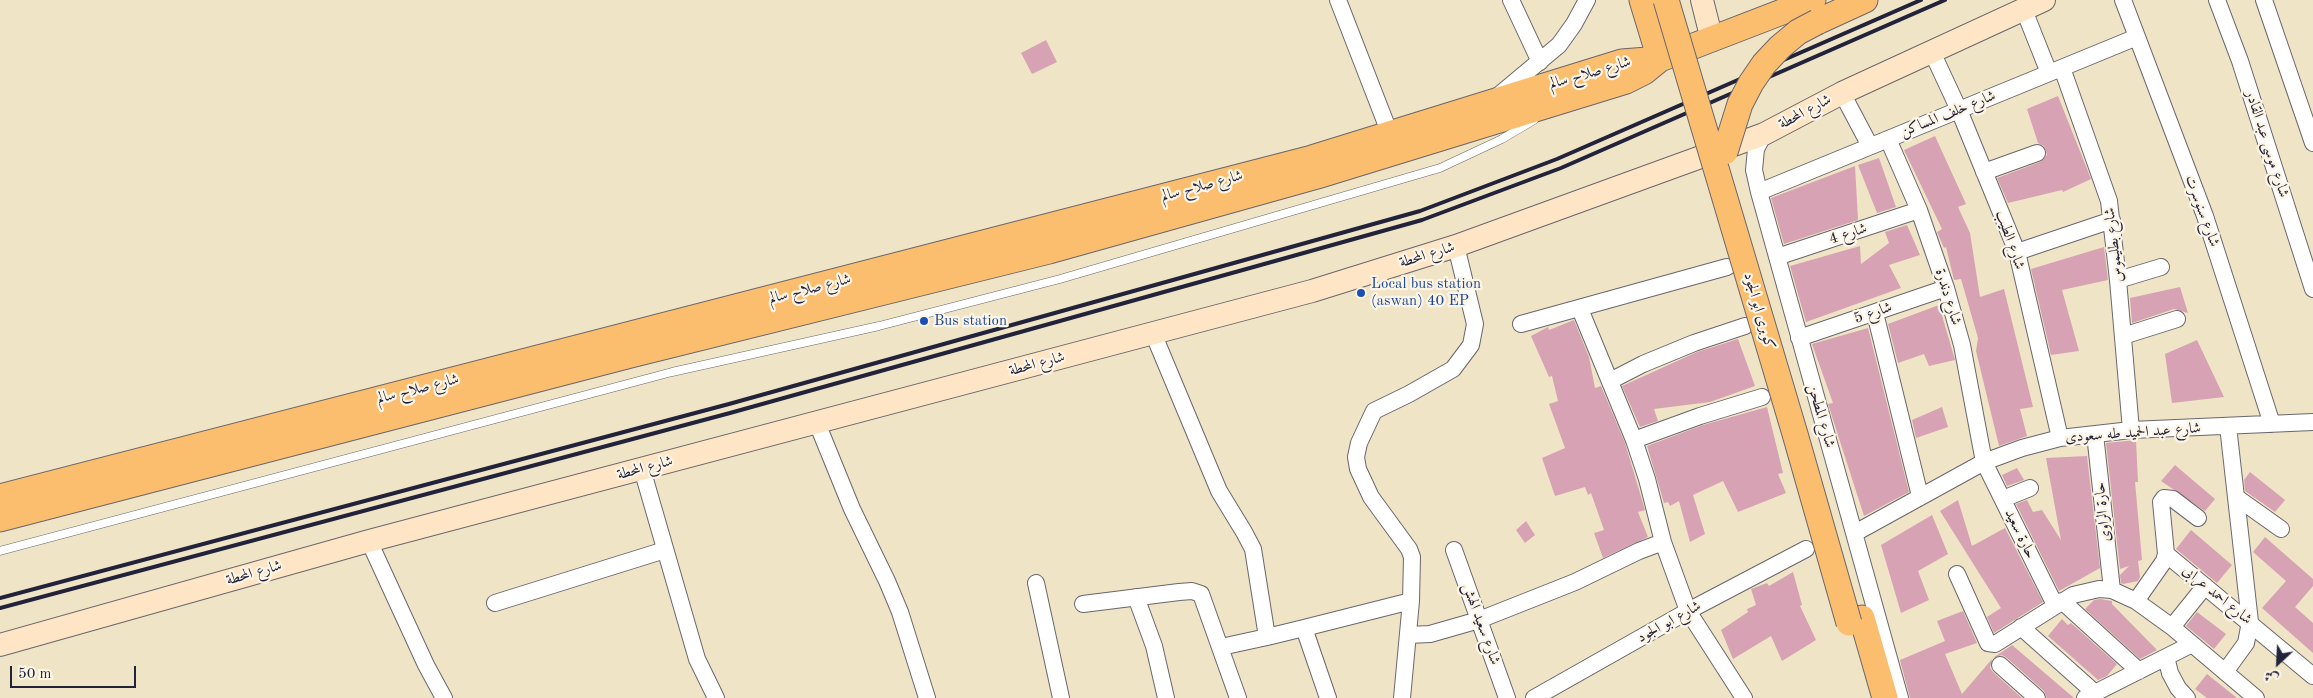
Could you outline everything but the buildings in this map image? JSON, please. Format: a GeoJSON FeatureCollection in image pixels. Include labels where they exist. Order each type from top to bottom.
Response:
{"type":"FeatureCollection","features":[{"type":"Feature","properties":{"kind":"main road"},"geometry":{"type":"LineString","coordinates":[[1642,0],[1660,59],[1809,6],[1865,0]]}},
{"type":"Feature","properties":{"kind":"main road","name":"كوبرى ابو الجود"},"geometry":{"type":"LineString","coordinates":[[1666,0],[1795,434],[1855,621]]}},
{"type":"Feature","properties":{"kind":"main road","name":"كوبرى ابو الجود"},"geometry":{"type":"LineString","coordinates":[[1682,0],[1724,152],[1809,429],[1855,621]]}},
{"type":"Feature","properties":{"kind":"main road"},"geometry":{"type":"LineString","coordinates":[[1702,0],[1712,40]]}},
{"type":"Feature","properties":{"kind":"main road","name":"شارع المحطة"},"geometry":{"type":"LineString","coordinates":[[0,645],[369,541],[1312,291],[1456,246],[1764,134],[1842,93],[2044,0]]}},
{"type":"Feature","properties":{"kind":"main road"},"geometry":{"type":"LineString","coordinates":[[1724,152],[1740,104],[1751,83],[1764,64],[1798,32],[1809,6]]}},
{"type":"Feature","properties":{"kind":"main road","name":"شارع صلاح سالم"},"geometry":{"type":"LineString","coordinates":[[0,496],[1312,158],[1622,62],[1660,59]]}},
{"type":"Feature","properties":{"kind":"main road","name":"شارع صلاح سالم"},"geometry":{"type":"LineString","coordinates":[[0,519],[650,350],[1048,251],[1317,176],[1560,102],[1626,81],[1644,72],[1660,59]]}},
{"type":"Feature","properties":{"kind":"main road"},"geometry":{"type":"LineString","coordinates":[[1855,621],[1870,698]]}},
{"type":"Feature","properties":{"kind":"main road"},"geometry":{"type":"LineString","coordinates":[[1855,621],[1885,698]]}},
{"type":"Feature","properties":{"kind":"street"},"geometry":{"type":"LineString","coordinates":[[1338,0],[1390,134]]}},
{"type":"Feature","properties":{"kind":"street"},"geometry":{"type":"LineString","coordinates":[[1511,0],[1540,62]]}},
{"type":"Feature","properties":{"kind":"street"},"geometry":{"type":"LineString","coordinates":[[1488,104],[1559,45],[1574,24],[1587,0]]}},
{"type":"Feature","properties":{"kind":"street","name":"شارع سنوسرت"},"geometry":{"type":"LineString","coordinates":[[2123,0],[2205,216],[2272,424]]}},
{"type":"Feature","properties":{"kind":"street","name":"شارع موسى عبد القادر"},"geometry":{"type":"LineString","coordinates":[[2217,0],[2240,61],[2313,289]]}},
{"type":"Feature","properties":{"kind":"street"},"geometry":{"type":"LineString","coordinates":[[2264,0],[2313,143]]}},
{"type":"Feature","properties":{"kind":"street","name":"شارع بطليموس"},"geometry":{"type":"LineString","coordinates":[[2024,10],[2055,70],[2109,202],[2131,430]]}},
{"type":"Feature","properties":{"kind":"street","name":"شارع خلف المساكن"},"geometry":{"type":"LineString","coordinates":[[1759,192],[2137,37]]}},
{"type":"Feature","properties":{"kind":"street","name":"شارع الطيب"},"geometry":{"type":"LineString","coordinates":[[1932,52],[1958,110],[2016,252],[2060,438]]}},
{"type":"Feature","properties":{"kind":"street"},"geometry":{"type":"LineString","coordinates":[[1842,93],[1870,146]]}},
{"type":"Feature","properties":{"kind":"street","name":"شارع المطحن"},"geometry":{"type":"LineString","coordinates":[[1764,134],[1756,149],[1754,170],[1759,192],[1900,698]]}},
{"type":"Feature","properties":{"kind":"street","name":"شارع دندرة"},"geometry":{"type":"LineString","coordinates":[[1888,139],[1919,210],[1946,288],[1964,355],[1984,462]]}},
{"type":"Feature","properties":{"kind":"street"},"geometry":{"type":"LineString","coordinates":[[1984,172],[2037,153]]}},
{"type":"Feature","properties":{"kind":"street","name":"شارع 4"},"geometry":{"type":"LineString","coordinates":[[1777,257],[1919,210]]}},
{"type":"Feature","properties":{"kind":"street"},"geometry":{"type":"LineString","coordinates":[[2016,252],[2112,220]]}},
{"type":"Feature","properties":{"kind":"street"},"geometry":{"type":"LineString","coordinates":[[1402,698],[1411,601],[1412,557],[1409,549],[1371,497],[1358,469],[1356,457],[1359,443],[1374,410],[1409,394],[1453,369],[1471,345],[1475,324],[1456,246]]}},
{"type":"Feature","properties":{"kind":"street"},"geometry":{"type":"LineString","coordinates":[[2118,280],[2161,266]]}},
{"type":"Feature","properties":{"kind":"street"},"geometry":{"type":"LineString","coordinates":[[1522,324],[1727,267]]}},
{"type":"Feature","properties":{"kind":"street","name":"شارع 5"},"geometry":{"type":"LineString","coordinates":[[1799,338],[1946,288]]}},
{"type":"Feature","properties":{"kind":"street"},"geometry":{"type":"LineString","coordinates":[[1580,309],[1634,440],[1647,479],[1663,542],[1688,611],[1741,697]]}},
{"type":"Feature","properties":{"kind":"street"},"geometry":{"type":"LineString","coordinates":[[1875,312],[1920,496]]}},
{"type":"Feature","properties":{"kind":"street"},"geometry":{"type":"LineString","coordinates":[[2123,336],[2177,319]]}},
{"type":"Feature","properties":{"kind":"street"},"geometry":{"type":"LineString","coordinates":[[1610,381],[1643,364],[1694,343],[1744,326]]}},
{"type":"Feature","properties":{"kind":"street"},"geometry":{"type":"LineString","coordinates":[[1153,333],[1219,491],[1253,549],[1267,637]]}},
{"type":"Feature","properties":{"kind":"street"},"geometry":{"type":"LineString","coordinates":[[1634,440],[1700,416],[1762,398]]}},
{"type":"Feature","properties":{"kind":"street","name":"شارع عبد الحميد طه سعودى"},"geometry":{"type":"LineString","coordinates":[[1854,533],[1984,462],[2022,448],[2060,438],[2131,430],[2313,422]]}},
{"type":"Feature","properties":{"kind":"street"},"geometry":{"type":"LineString","coordinates":[[817,423],[852,509],[900,612],[927,698]]}},
{"type":"Feature","properties":{"kind":"street"},"geometry":{"type":"LineString","coordinates":[[2225,672],[2246,643],[2250,622],[2228,426]]}},
{"type":"Feature","properties":{"kind":"street","name":"حارة الراوى"},"geometry":{"type":"LineString","coordinates":[[2095,434],[2112,590]]}},
{"type":"Feature","properties":{"kind":"street","name":"حارة سعيد"},"geometry":{"type":"LineString","coordinates":[[1984,462],[2058,603]]}},
{"type":"Feature","properties":{"kind":"street"},"geometry":{"type":"LineString","coordinates":[[642,469],[696,659],[716,698]]}},
{"type":"Feature","properties":{"kind":"street"},"geometry":{"type":"LineString","coordinates":[[2003,499],[2030,488]]}},
{"type":"Feature","properties":{"kind":"street"},"geometry":{"type":"LineString","coordinates":[[2236,497],[2281,528]]}},
{"type":"Feature","properties":{"kind":"street"},"geometry":{"type":"LineString","coordinates":[[2136,601],[2160,568],[2166,554],[2161,502],[2164,498],[2173,499],[2198,518]]}},
{"type":"Feature","properties":{"kind":"street"},"geometry":{"type":"LineString","coordinates":[[369,541],[426,665],[444,698]]}},
{"type":"Feature","properties":{"kind":"street"},"geometry":{"type":"LineString","coordinates":[[1408,636],[1430,634],[1479,620],[1575,582],[1639,550],[1663,542]]}},
{"type":"Feature","properties":{"kind":"street","name":"شارع ابو الجود"},"geometry":{"type":"LineString","coordinates":[[1534,698],[1688,611],[1806,549]]}},
{"type":"Feature","properties":{"kind":"street"},"geometry":{"type":"LineString","coordinates":[[496,603],[665,550]]}},
{"type":"Feature","properties":{"kind":"street","name":"شارع سعيد الهش"},"geometry":{"type":"LineString","coordinates":[[1454,550],[1507,698]]}},
{"type":"Feature","properties":{"kind":"street","name":"شارع احمد عرابى"},"geometry":{"type":"LineString","coordinates":[[2166,554],[2313,676]]}},
{"type":"Feature","properties":{"kind":"street"},"geometry":{"type":"LineString","coordinates":[[1957,574],[1988,643],[1995,644],[2058,603],[2086,591],[2112,590],[2136,601],[2172,627],[2254,697]]}},
{"type":"Feature","properties":{"kind":"street"},"geometry":{"type":"LineString","coordinates":[[1036,584],[1061,698]]}},
{"type":"Feature","properties":{"kind":"street"},"geometry":{"type":"LineString","coordinates":[[2172,627],[2205,586]]}},
{"type":"Feature","properties":{"kind":"street"},"geometry":{"type":"LineString","coordinates":[[1083,604],[1192,591],[1201,594],[1238,698]]}},
{"type":"Feature","properties":{"kind":"street"},"geometry":{"type":"LineString","coordinates":[[1136,597],[1154,646],[1166,698]]}},
{"type":"Feature","properties":{"kind":"street"},"geometry":{"type":"LineString","coordinates":[[1221,647],[1411,601]]}},
{"type":"Feature","properties":{"kind":"street"},"geometry":{"type":"LineString","coordinates":[[2058,603],[2138,671]]}},
{"type":"Feature","properties":{"kind":"street"},"geometry":{"type":"LineString","coordinates":[[2021,627],[2090,696],[2192,644]]}},
{"type":"Feature","properties":{"kind":"street"},"geometry":{"type":"LineString","coordinates":[[1304,628],[1328,698]]}},
{"type":"Feature","properties":{"kind":"street"},"geometry":{"type":"LineString","coordinates":[[2166,657],[2170,673],[2178,688],[2187,698]]}},
{"type":"Feature","properties":{"kind":"street"},"geometry":{"type":"LineString","coordinates":[[2000,665],[2037,698]]}},
{"type":"Feature","properties":{"kind":"lane"},"geometry":{"type":"LineString","coordinates":[[0,551],[672,372],[880,326],[1060,279],[1440,168],[1502,139],[1560,102]]}},
{"type":"Feature","properties":{"kind":"railway"},"geometry":{"type":"LineString","coordinates":[[0,598],[729,404],[1420,211],[1557,159],[1921,0]]}},
{"type":"Feature","properties":{"kind":"railway"},"geometry":{"type":"LineString","coordinates":[[0,608],[730,413],[1422,220],[1561,168],[1945,0]]}},
{"type":"Feature","properties":{"kind":"place","name":"Local bus station (aswan) 40 EP"},"geometry":{"type":"Point","coordinates":[1361,293]}},
{"type":"Feature","properties":{"kind":"place","name":"Bus station"},"geometry":{"type":"Point","coordinates":[924,321]}}]}
